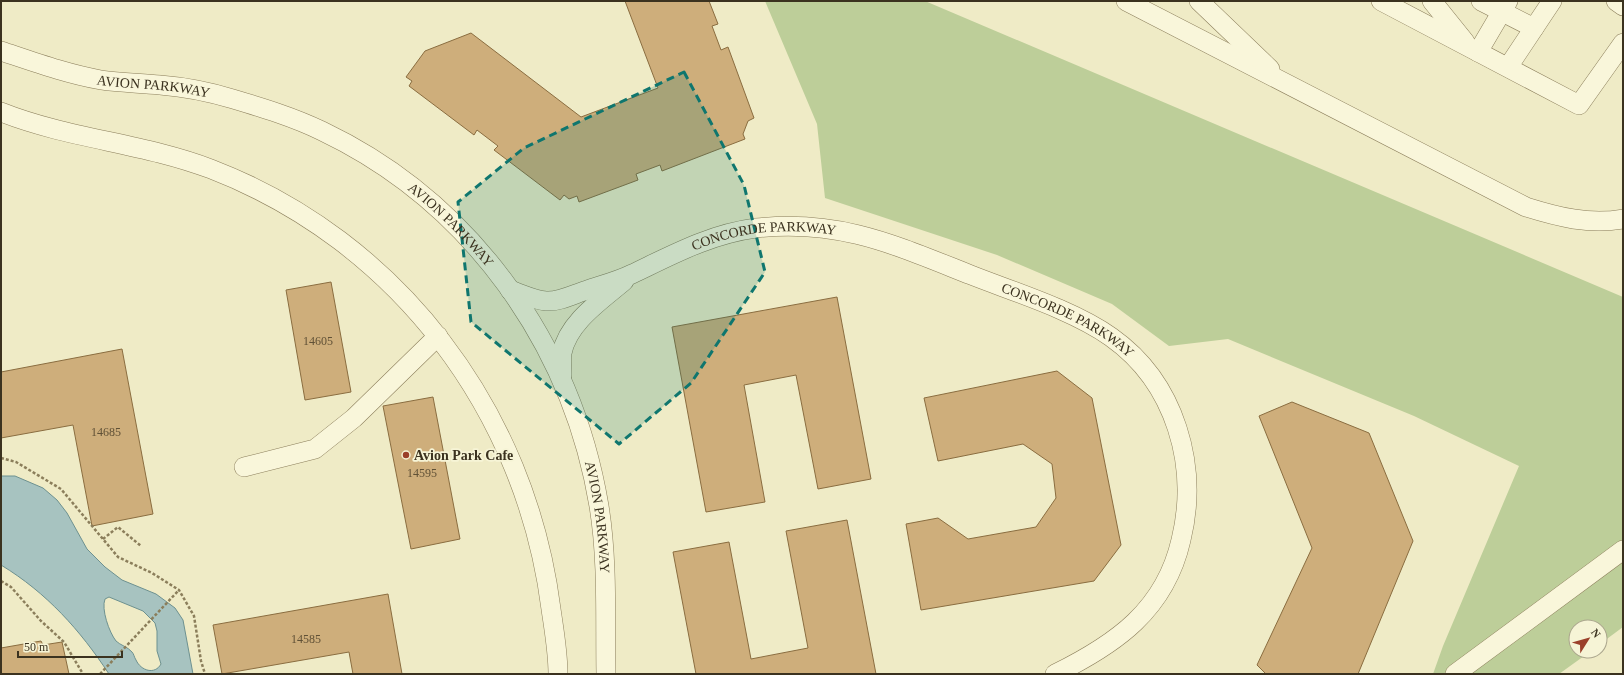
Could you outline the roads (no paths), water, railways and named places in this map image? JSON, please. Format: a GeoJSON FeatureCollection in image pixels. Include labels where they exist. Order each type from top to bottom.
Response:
{"type":"FeatureCollection","features":[{"type":"Feature","properties":{"kind":"street"},"geometry":{"type":"LineString","coordinates":[[1126,1],[1526,207],[1560,218],[1588,221],[1623,219]]}},
{"type":"Feature","properties":{"kind":"street"},"geometry":{"type":"LineString","coordinates":[[1198,1],[1286,84]]}},
{"type":"Feature","properties":{"kind":"street"},"geometry":{"type":"LineString","coordinates":[[1381,1],[1579,105],[1623,43]]}},
{"type":"Feature","properties":{"kind":"street"},"geometry":{"type":"LineString","coordinates":[[1432,1],[1474,50]]}},
{"type":"Feature","properties":{"kind":"street"},"geometry":{"type":"LineString","coordinates":[[1481,1],[1504,6],[1534,28]]}},
{"type":"Feature","properties":{"kind":"street"},"geometry":{"type":"LineString","coordinates":[[1508,67],[1552,1]]}},
{"type":"Feature","properties":{"kind":"street"},"geometry":{"type":"LineString","coordinates":[[1616,1],[1623,6]]}},
{"type":"Feature","properties":{"kind":"street"},"geometry":{"type":"LineString","coordinates":[[1474,50],[1504,6]]}},
{"type":"Feature","properties":{"kind":"street","name":"AVION PARKWAY"},"geometry":{"type":"LineString","coordinates":[[1,52],[68,73],[103,80],[163,85],[203,91],[292,118],[322,131],[359,151],[415,189],[447,216],[465,235],[510,290],[539,332],[562,378],[584,436],[600,509],[604,550],[606,674]]}},
{"type":"Feature","properties":{"kind":"street"},"geometry":{"type":"LineString","coordinates":[[1,112],[65,132],[132,145],[172,156],[211,169],[249,185],[291,208],[352,250],[393,286],[438,336],[462,368],[483,402],[502,438],[518,475],[531,512],[549,590],[558,674]]}},
{"type":"Feature","properties":{"kind":"street","name":"CONCORDE PARKWAY"},"geometry":{"type":"LineString","coordinates":[[510,290],[531,298],[546,301],[553,300],[630,276],[677,251],[731,233],[755,228],[790,226],[838,229],[862,234],[907,250],[1074,316],[1097,328],[1125,349],[1155,382],[1175,421],[1184,448],[1188,475],[1186,522],[1180,549],[1173,566],[1160,592],[1149,607],[1115,641],[1098,652],[1055,674]]}},
{"type":"Feature","properties":{"kind":"street","name":"CONCORDE PARKWAY"},"geometry":{"type":"LineString","coordinates":[[562,378],[562,353],[567,336],[580,320],[630,276]]}},
{"type":"Feature","properties":{"kind":"street"},"geometry":{"type":"LineString","coordinates":[[244,467],[315,449],[354,418],[438,336]]}},
{"type":"Feature","properties":{"kind":"street"},"geometry":{"type":"LineString","coordinates":[[1455,674],[1623,550]]}},
{"type":"Feature","properties":{"kind":"water"},"geometry":{"type":"Polygon","coordinates":[[[1,476],[15,476],[43,488],[57,500],[67,513],[87,549],[105,567],[122,580],[156,594],[175,608],[183,620],[193,674],[109,674],[86,642],[48,600],[18,576],[1,565],[1,476]],[[109,597],[105,599],[105,614],[113,637],[116,641],[132,652],[141,667],[148,670],[155,670],[161,664],[157,651],[157,631],[155,623],[143,611],[109,597]]]}},
{"type":"Feature","properties":{"kind":"place","name":"Avion Park Cafe"},"geometry":{"type":"Point","coordinates":[406,455]}}]}
